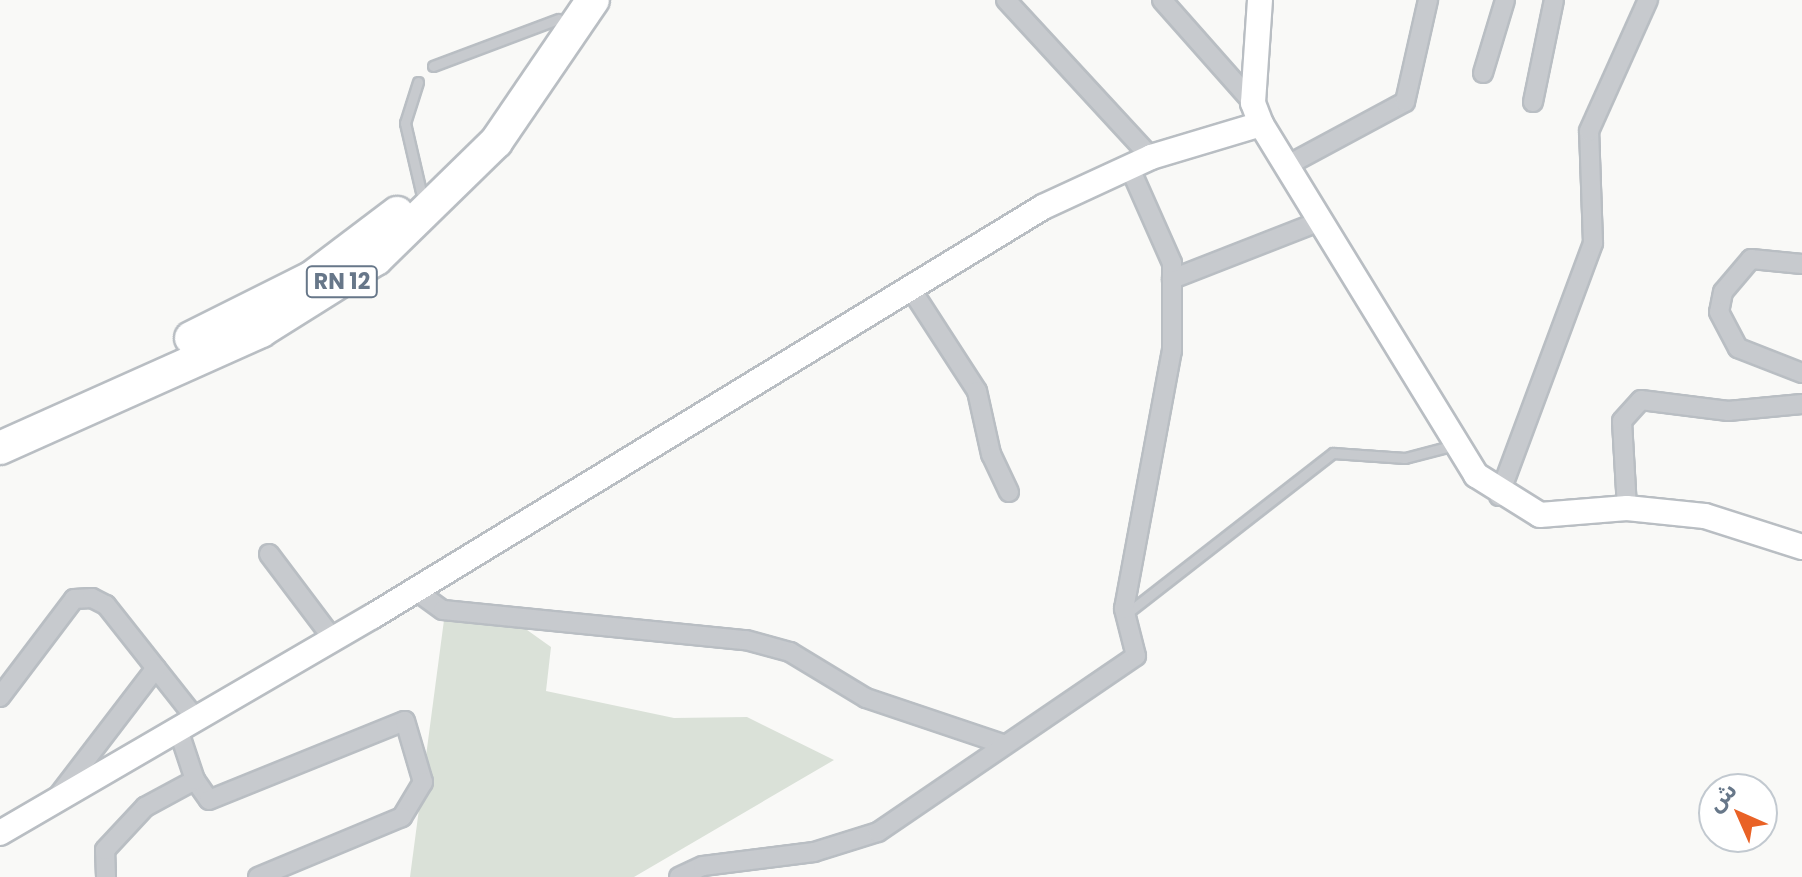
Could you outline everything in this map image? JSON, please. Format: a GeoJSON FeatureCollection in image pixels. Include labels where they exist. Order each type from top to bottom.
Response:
{"type":"FeatureCollection","features":[{"type":"Feature","properties":{"kind":"highway","name":"RN 12"},"geometry":{"type":"LineString","coordinates":[[0,448],[261,331],[376,259],[496,142],[593,0]]}},
{"type":"Feature","properties":{"kind":"highway","name":"RN 12"},"geometry":{"type":"LineString","coordinates":[[0,426],[311,278],[421,192],[485,124],[563,10]]}},
{"type":"Feature","properties":{"kind":"main road"},"geometry":{"type":"LineString","coordinates":[[1260,0],[1257,114],[1451,446],[1499,496],[1540,515],[1627,508],[1705,516],[1802,547]]}},
{"type":"Feature","properties":{"kind":"main road"},"geometry":{"type":"LineString","coordinates":[[0,833],[415,590],[909,286],[1140,161],[1257,114]]}},
{"type":"Feature","properties":{"kind":"street"},"geometry":{"type":"LineString","coordinates":[[679,877],[703,866],[814,852],[878,832],[1136,656],[1126,614],[1172,351],[1172,263],[1140,161],[1006,0]]}},
{"type":"Feature","properties":{"kind":"street"},"geometry":{"type":"LineString","coordinates":[[1162,0],[1257,114]]}},
{"type":"Feature","properties":{"kind":"street"},"geometry":{"type":"LineString","coordinates":[[1286,166],[1405,102],[1428,0]]}},
{"type":"Feature","properties":{"kind":"street"},"geometry":{"type":"LineString","coordinates":[[1483,73],[1505,0]]}},
{"type":"Feature","properties":{"kind":"street"},"geometry":{"type":"LineString","coordinates":[[1533,102],[1554,0]]}},
{"type":"Feature","properties":{"kind":"street"},"geometry":{"type":"LineString","coordinates":[[1499,496],[1593,243],[1589,131],[1648,0]]}},
{"type":"Feature","properties":{"kind":"street"},"geometry":{"type":"LineString","coordinates":[[1172,279],[1318,222]]}},
{"type":"Feature","properties":{"kind":"street"},"geometry":{"type":"LineString","coordinates":[[1802,264],[1751,259],[1723,292],[1719,312],[1738,348],[1802,373]]}},
{"type":"Feature","properties":{"kind":"street"},"geometry":{"type":"LineString","coordinates":[[909,286],[977,391],[991,454],[1009,492]]}},
{"type":"Feature","properties":{"kind":"street"},"geometry":{"type":"LineString","coordinates":[[1627,508],[1622,421],[1641,400],[1728,411],[1802,404]]}},
{"type":"Feature","properties":{"kind":"street"},"geometry":{"type":"LineString","coordinates":[[269,554],[333,639]]}},
{"type":"Feature","properties":{"kind":"street"},"geometry":{"type":"LineString","coordinates":[[415,590],[443,610],[746,640],[790,652],[866,698],[1003,744]]}},
{"type":"Feature","properties":{"kind":"street"},"geometry":{"type":"LineString","coordinates":[[0,697],[74,599],[106,605],[156,668],[187,724],[195,780],[209,800],[405,721],[423,782],[402,817],[258,877]]}},
{"type":"Feature","properties":{"kind":"street"},"geometry":{"type":"LineString","coordinates":[[54,801],[156,668]]}},
{"type":"Feature","properties":{"kind":"street"},"geometry":{"type":"LineString","coordinates":[[106,877],[105,850],[120,833],[145,807],[195,780]]}},
{"type":"Feature","properties":{"kind":"lane"},"geometry":{"type":"LineString","coordinates":[[433,66],[469,46],[563,10]]}},
{"type":"Feature","properties":{"kind":"lane"},"geometry":{"type":"LineString","coordinates":[[418,82],[405,123],[421,192]]}},
{"type":"Feature","properties":{"kind":"lane"},"geometry":{"type":"LineString","coordinates":[[1126,614],[1333,453],[1405,458],[1451,446]]}},
{"type":"Feature","properties":{"kind":"shaded area"},"geometry":{"type":"Polygon","coordinates":[[[444,620],[513,620],[551,647],[546,691],[674,718],[747,717],[834,760],[634,877],[410,877],[444,620]]]}}]}
